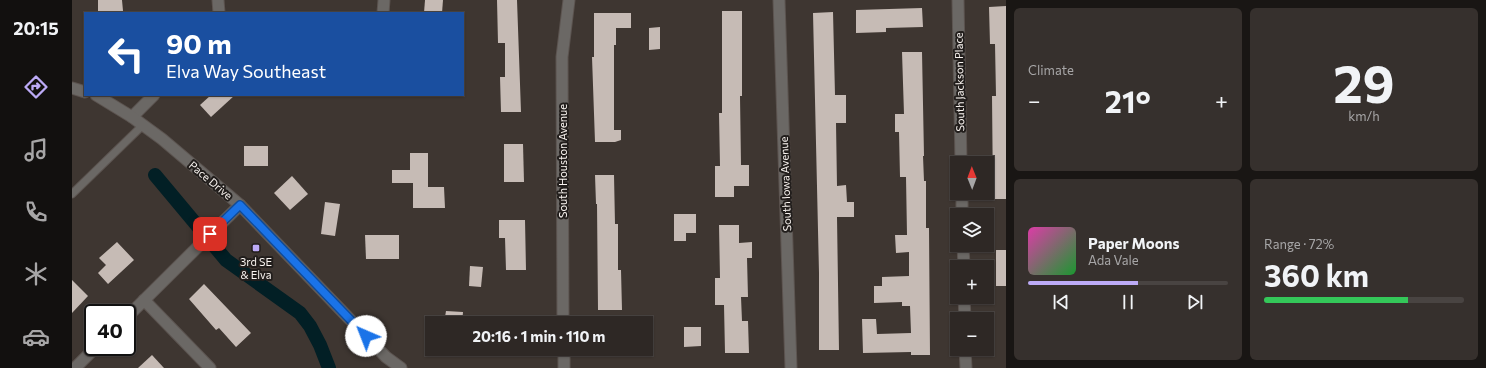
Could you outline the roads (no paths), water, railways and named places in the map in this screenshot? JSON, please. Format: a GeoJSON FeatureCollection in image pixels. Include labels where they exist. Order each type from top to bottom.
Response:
{"type":"FeatureCollection","features":[{"type":"Feature","properties":{"kind":"street"},"geometry":{"type":"LineString","coordinates":[[218,0],[218,12]]}},
{"type":"Feature","properties":{"kind":"street"},"geometry":{"type":"LineString","coordinates":[[383,12],[384,0]]}},
{"type":"Feature","properties":{"kind":"street","name":"South Houston Avenue"},"geometry":{"type":"LineString","coordinates":[[563,316],[562,57],[569,0]]}},
{"type":"Feature","properties":{"kind":"street","name":"South Iowa Avenue"},"geometry":{"type":"LineString","coordinates":[[779,0],[791,368]]}},
{"type":"Feature","properties":{"kind":"street","name":"South Jackson Place"},"geometry":{"type":"LineString","coordinates":[[958,0],[961,156]]}},
{"type":"Feature","properties":{"kind":"street"},"geometry":{"type":"LineString","coordinates":[[72,88],[84,92]]}},
{"type":"Feature","properties":{"kind":"street","name":"Pace Drive"},"geometry":{"type":"LineString","coordinates":[[98,96],[132,117],[162,139],[240,205],[386,357],[401,368]]}},
{"type":"Feature","properties":{"kind":"street"},"geometry":{"type":"LineString","coordinates":[[132,117],[153,96]]}},
{"type":"Feature","properties":{"kind":"street"},"geometry":{"type":"LineString","coordinates":[[136,308],[240,205]]}},
{"type":"Feature","properties":{"kind":"street"},"geometry":{"type":"LineString","coordinates":[[144,300],[210,368]]}},
{"type":"Feature","properties":{"kind":"street"},"geometry":{"type":"LineString","coordinates":[[74,368],[87,356]]}},
{"type":"Feature","properties":{"kind":"street"},"geometry":{"type":"LineString","coordinates":[[564,356],[564,368]]}},
{"type":"Feature","properties":{"kind":"street"},"geometry":{"type":"LineString","coordinates":[[966,356],[966,368]]}},
{"type":"Feature","properties":{"kind":"lane"},"geometry":{"type":"LineString","coordinates":[[72,194],[143,125]]}},
{"type":"Feature","properties":{"kind":"waterway"},"geometry":{"type":"LineString","coordinates":[[155,175],[226,260],[300,313],[310,326],[320,345],[329,368]]}},
{"type":"Feature","properties":{"kind":"place","name":"3rd SE & Elva"},"geometry":{"type":"Point","coordinates":[256,248]}}]}
